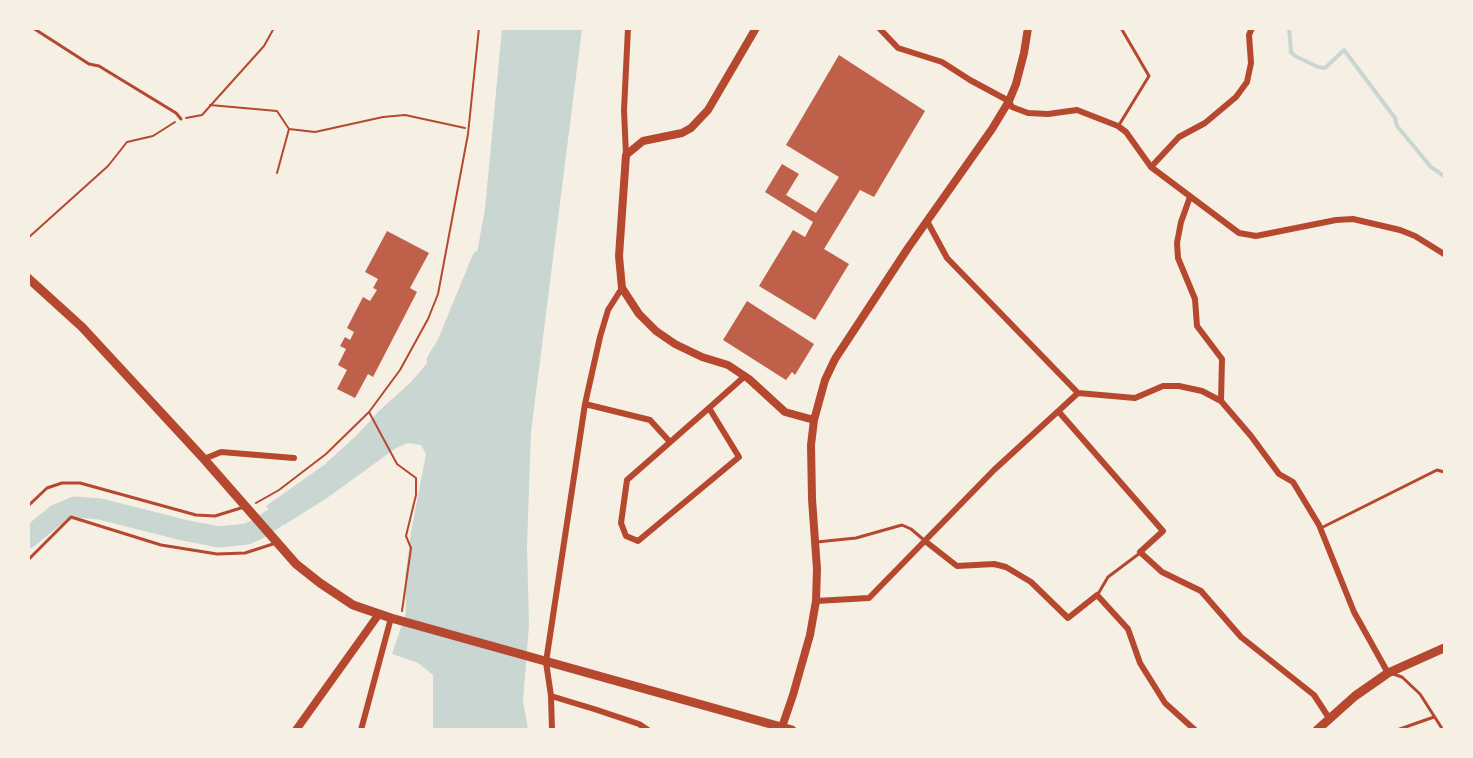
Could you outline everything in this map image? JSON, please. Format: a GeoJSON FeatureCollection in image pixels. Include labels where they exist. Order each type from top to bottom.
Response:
{"type":"FeatureCollection","features":[{"type":"Feature","properties":{"kind":"main road"},"geometry":{"type":"LineString","coordinates":[[28,278],[82,327],[204,459],[296,564],[353,605],[542,661],[785,728]]}},
{"type":"Feature","properties":{"kind":"main road"},"geometry":{"type":"LineString","coordinates":[[1317,729],[1355,696],[1388,673],[1444,648]]}},
{"type":"Feature","properties":{"kind":"street"},"geometry":{"type":"LineString","coordinates":[[628,28],[624,110],[626,155],[619,256],[622,288],[639,314],[656,331],[675,344],[702,357],[728,365],[745,376],[785,412],[814,420]]}},
{"type":"Feature","properties":{"kind":"street"},"geometry":{"type":"LineString","coordinates":[[626,155],[643,141],[691,129],[708,110],[756,28]]}},
{"type":"Feature","properties":{"kind":"street"},"geometry":{"type":"LineString","coordinates":[[879,28],[898,48],[942,62],[1009,101],[1012,107],[1028,113],[1048,114],[1077,110],[1118,126],[1126,132],[1151,167],[1239,233],[1256,237],[1336,220],[1353,219],[1400,230],[1415,236],[1444,254]]}},
{"type":"Feature","properties":{"kind":"street"},"geometry":{"type":"LineString","coordinates":[[785,728],[810,635],[816,601],[811,466],[814,420],[825,380],[835,359],[1009,101],[1016,84],[1028,28]]}},
{"type":"Feature","properties":{"kind":"street"},"geometry":{"type":"LineString","coordinates":[[1151,167],[1179,137],[1205,123],[1236,97],[1247,82],[1251,63],[1249,35],[1252,28]]}},
{"type":"Feature","properties":{"kind":"street"},"geometry":{"type":"LineString","coordinates":[[1190,197],[1181,222],[1177,243],[1178,258],[1195,299],[1197,326],[1222,360],[1221,401]]}},
{"type":"Feature","properties":{"kind":"street"},"geometry":{"type":"LineString","coordinates":[[927,221],[947,258],[1078,393],[1135,398],[1163,386],[1179,386],[1202,391],[1221,401],[1279,474],[1293,482],[1320,528],[1354,612],[1388,673]]}},
{"type":"Feature","properties":{"kind":"street"},"geometry":{"type":"LineString","coordinates":[[552,729],[551,696],[542,661],[585,404],[608,310],[622,288]]}},
{"type":"Feature","properties":{"kind":"street"},"geometry":{"type":"LineString","coordinates":[[709,408],[740,457],[638,541],[626,536],[621,523],[627,480],[745,376]]}},
{"type":"Feature","properties":{"kind":"street"},"geometry":{"type":"LineString","coordinates":[[816,601],[869,598],[1022,443],[1078,393]]}},
{"type":"Feature","properties":{"kind":"street"},"geometry":{"type":"LineString","coordinates":[[585,404],[650,420],[670,442]]}},
{"type":"Feature","properties":{"kind":"street"},"geometry":{"type":"LineString","coordinates":[[1059,412],[1163,531],[1140,552],[1162,572],[1201,591],[1241,638],[1314,695],[1329,718]]}},
{"type":"Feature","properties":{"kind":"street"},"geometry":{"type":"LineString","coordinates":[[204,459],[221,452],[294,458]]}},
{"type":"Feature","properties":{"kind":"street"},"geometry":{"type":"LineString","coordinates":[[925,541],[957,566],[994,564],[1006,567],[1031,582],[1068,618],[1097,595],[1128,629],[1140,663],[1165,703],[1195,729]]}},
{"type":"Feature","properties":{"kind":"street"},"geometry":{"type":"LineString","coordinates":[[296,729],[379,614]]}},
{"type":"Feature","properties":{"kind":"street"},"geometry":{"type":"LineString","coordinates":[[361,729],[396,617]]}},
{"type":"Feature","properties":{"kind":"street"},"geometry":{"type":"LineString","coordinates":[[551,696],[639,724],[648,729]]}},
{"type":"Feature","properties":{"kind":"lane"},"geometry":{"type":"LineString","coordinates":[[1118,126],[1149,76],[1121,28]]}},
{"type":"Feature","properties":{"kind":"lane"},"geometry":{"type":"LineString","coordinates":[[33,29],[89,64],[99,66],[176,113],[181,119]]}},
{"type":"Feature","properties":{"kind":"lane"},"geometry":{"type":"LineString","coordinates":[[1320,528],[1437,471],[1444,472]]}},
{"type":"Feature","properties":{"kind":"lane"},"geometry":{"type":"LineString","coordinates":[[28,506],[47,488],[62,483],[80,483],[195,515],[215,516],[247,509]]}},
{"type":"Feature","properties":{"kind":"lane"},"geometry":{"type":"LineString","coordinates":[[28,560],[71,517],[161,545],[217,554],[245,553],[276,541]]}},
{"type":"Feature","properties":{"kind":"lane"},"geometry":{"type":"LineString","coordinates":[[815,542],[856,538],[902,525],[911,529],[925,541]]}},
{"type":"Feature","properties":{"kind":"lane"},"geometry":{"type":"LineString","coordinates":[[1097,595],[1108,577],[1140,552]]}},
{"type":"Feature","properties":{"kind":"lane"},"geometry":{"type":"LineString","coordinates":[[1388,673],[1402,677],[1420,694],[1443,729]]}},
{"type":"Feature","properties":{"kind":"lane"},"geometry":{"type":"LineString","coordinates":[[1397,729],[1434,717]]}},
{"type":"Feature","properties":{"kind":"path"},"geometry":{"type":"LineString","coordinates":[[28,238],[108,166],[127,142],[153,136],[181,119],[202,115],[264,46],[274,28]]}},
{"type":"Feature","properties":{"kind":"path"},"geometry":{"type":"LineString","coordinates":[[247,509],[279,490],[326,454],[370,414],[417,342],[438,294],[468,134],[479,28]]}},
{"type":"Feature","properties":{"kind":"path"},"geometry":{"type":"LineString","coordinates":[[210,105],[277,111],[289,129],[277,173]]}},
{"type":"Feature","properties":{"kind":"path"},"geometry":{"type":"LineString","coordinates":[[289,129],[315,132],[383,117],[405,115],[465,128]]}},
{"type":"Feature","properties":{"kind":"path"},"geometry":{"type":"LineString","coordinates":[[370,414],[397,464],[416,478],[416,495],[406,536],[411,548],[396,617]]}},
{"type":"Feature","properties":{"kind":"shaded area"},"geometry":{"type":"Polygon","coordinates":[[[502,29],[582,29],[531,432],[527,547],[529,625],[523,701],[528,729],[433,729],[433,675],[418,663],[392,654],[406,613],[405,580],[411,532],[426,454],[421,445],[408,443],[396,448],[327,498],[284,525],[266,506],[324,465],[356,436],[411,382],[465,319],[485,209],[502,29]]]}},
{"type":"Feature","properties":{"kind":"building"},"geometry":{"type":"Polygon","coordinates":[[[839,55],[925,111],[874,197],[860,190],[824,249],[849,264],[815,320],[759,286],[793,230],[805,237],[813,222],[765,192],[782,164],[799,174],[786,195],[816,213],[839,177],[786,145],[839,55]]]}},
{"type":"Feature","properties":{"kind":"building"},"geometry":{"type":"Polygon","coordinates":[[[387,231],[429,253],[410,288],[417,292],[373,377],[368,374],[355,398],[337,389],[347,370],[338,365],[346,349],[340,346],[345,337],[350,340],[354,332],[347,328],[363,297],[370,301],[377,290],[373,288],[378,279],[365,272],[387,231]]]}},
{"type":"Feature","properties":{"kind":"building"},"geometry":{"type":"Polygon","coordinates":[[[747,301],[814,344],[795,375],[792,372],[786,380],[723,340],[747,301]]]}},
{"type":"Feature","properties":{"kind":"waterway"},"geometry":{"type":"LineString","coordinates":[[1289,28],[1291,52],[1318,67],[1325,68],[1344,50],[1395,118],[1397,126],[1431,167],[1444,176]]}},
{"type":"Feature","properties":{"kind":"waterway"},"geometry":{"type":"LineString","coordinates":[[437,361],[447,345],[482,260]]}},
{"type":"Feature","properties":{"kind":"waterway"},"geometry":{"type":"LineString","coordinates":[[28,538],[56,515],[75,507],[100,509],[219,537],[247,534],[260,528],[299,501]]}}]}
